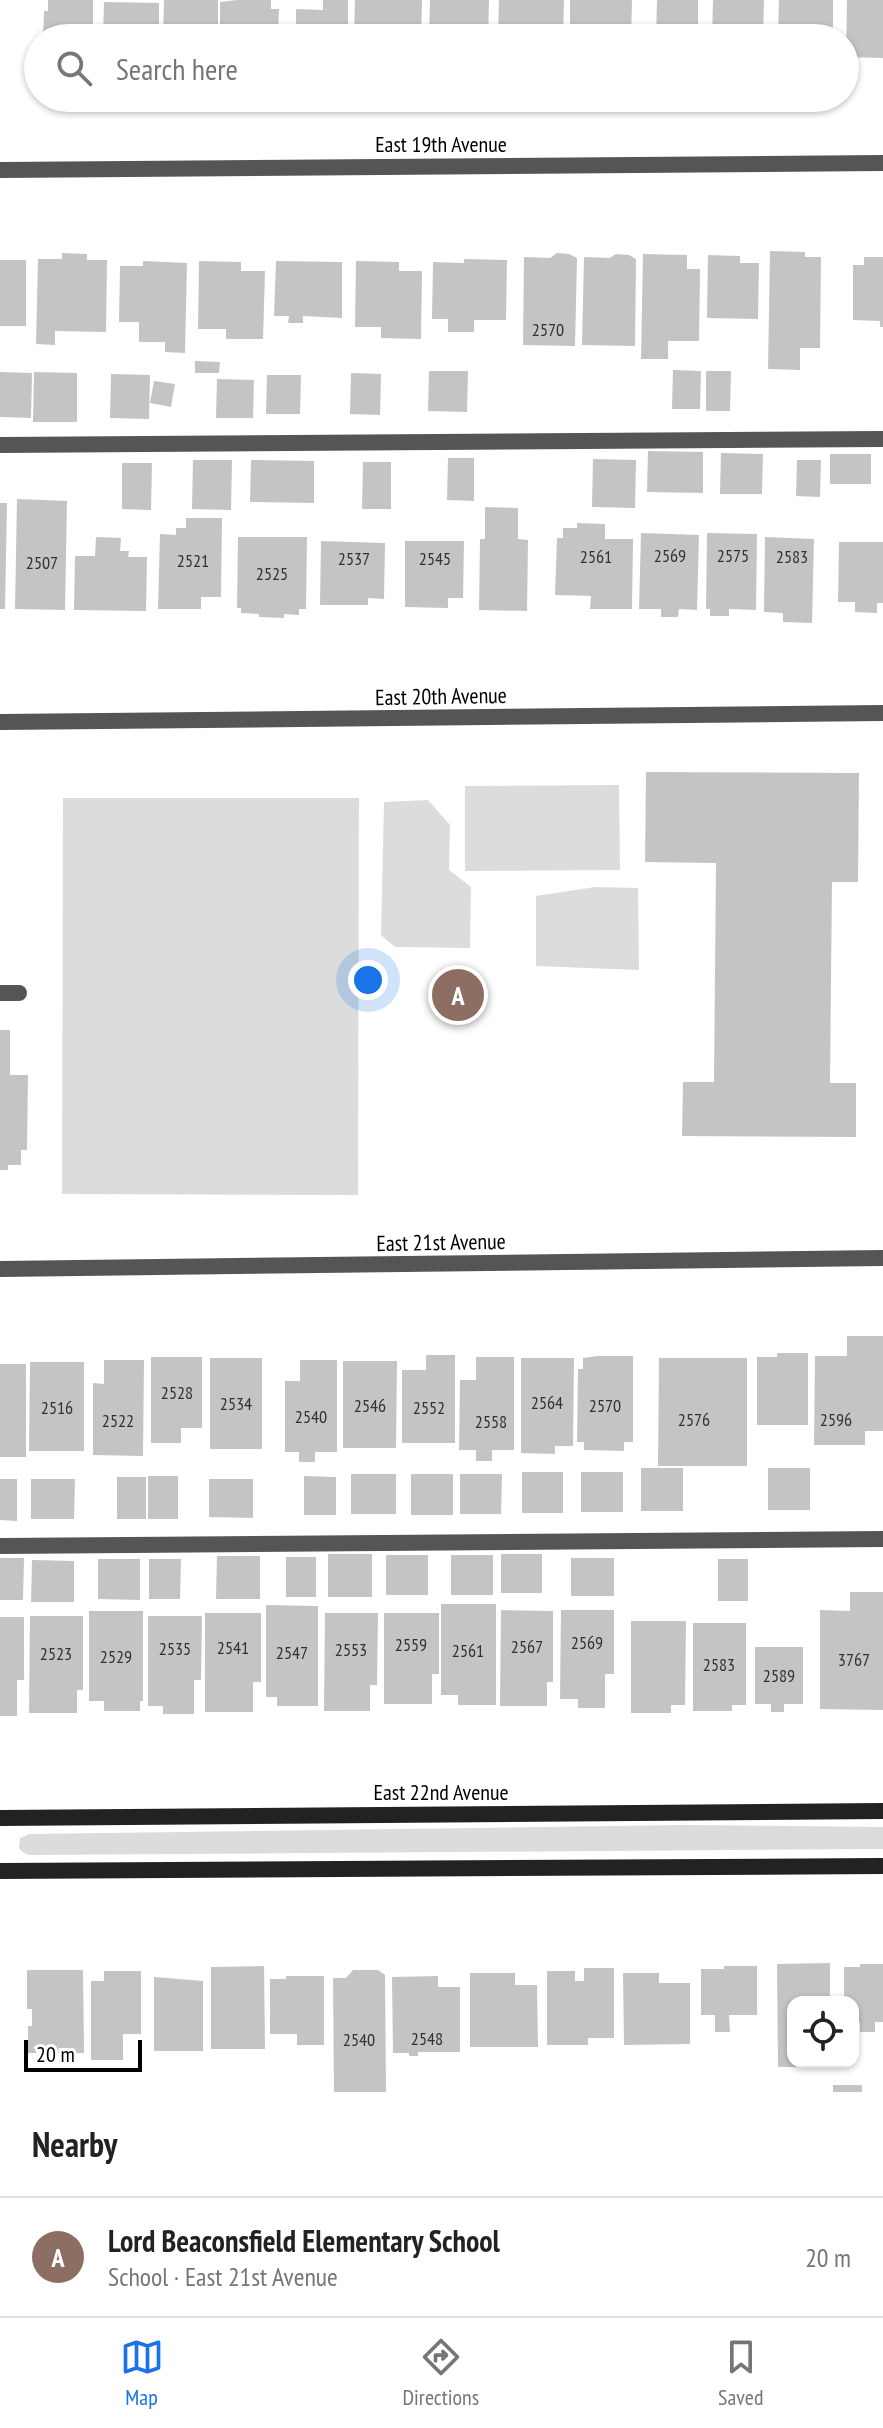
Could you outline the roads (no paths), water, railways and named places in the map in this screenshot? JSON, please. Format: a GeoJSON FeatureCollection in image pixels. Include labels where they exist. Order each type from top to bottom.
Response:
{"type":"FeatureCollection","features":[{"type":"Feature","properties":{"kind":"street","name":"East 19th Avenue"},"geometry":{"type":"LineString","coordinates":[[0,170],[883,163]]}},
{"type":"Feature","properties":{"kind":"street"},"geometry":{"type":"LineString","coordinates":[[0,445],[883,439]]}},
{"type":"Feature","properties":{"kind":"street","name":"East 20th Avenue"},"geometry":{"type":"LineString","coordinates":[[0,722],[883,713]]}},
{"type":"Feature","properties":{"kind":"street"},"geometry":{"type":"LineString","coordinates":[[0,993],[19,993]]}},
{"type":"Feature","properties":{"kind":"street","name":"East 21st Avenue"},"geometry":{"type":"LineString","coordinates":[[0,1269],[883,1258]]}},
{"type":"Feature","properties":{"kind":"street"},"geometry":{"type":"LineString","coordinates":[[0,1546],[883,1539]]}},
{"type":"Feature","properties":{"kind":"street","name":"East 22nd Avenue"},"geometry":{"type":"LineString","coordinates":[[0,1818],[883,1811]]}},
{"type":"Feature","properties":{"kind":"street"},"geometry":{"type":"LineString","coordinates":[[0,1871],[883,1866]]}},
{"type":"Feature","properties":{"kind":"place","name":"Lord Beaconsfield Elementary School"},"geometry":{"type":"Point","coordinates":[458,995]}}]}
